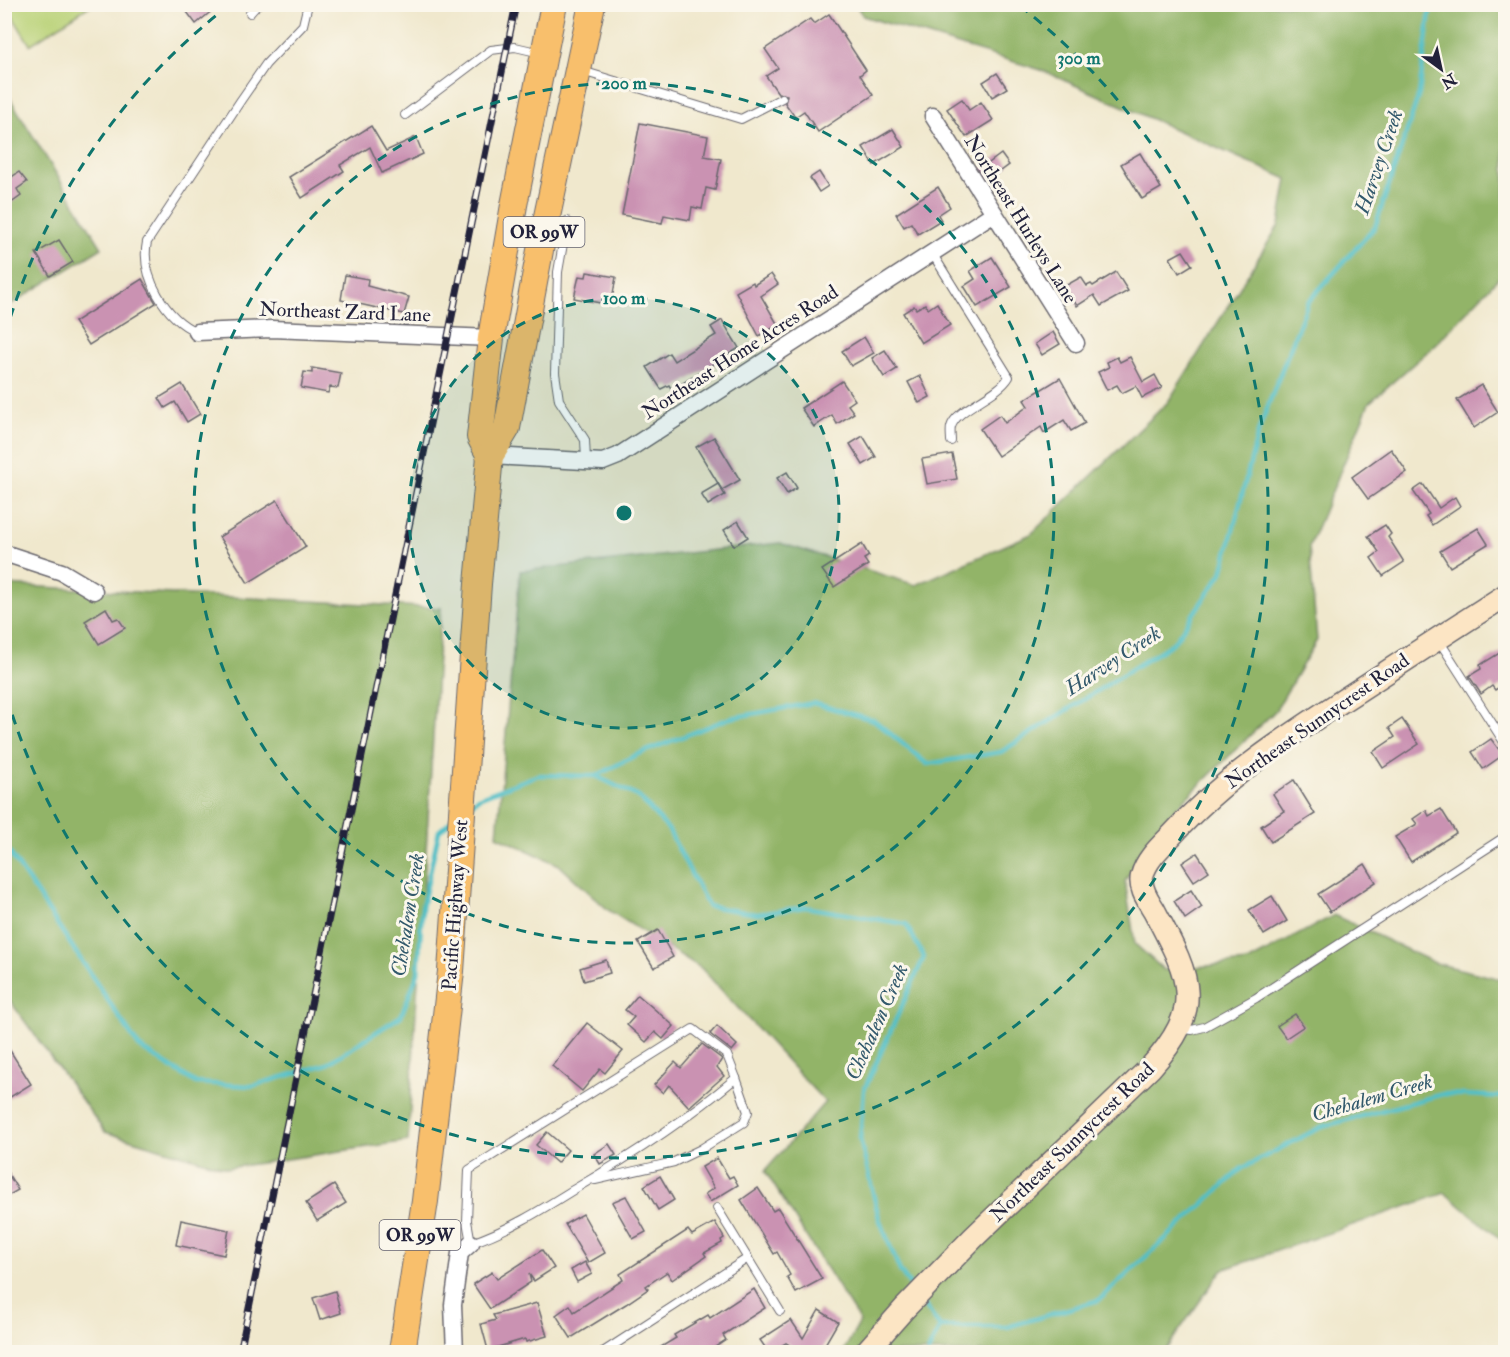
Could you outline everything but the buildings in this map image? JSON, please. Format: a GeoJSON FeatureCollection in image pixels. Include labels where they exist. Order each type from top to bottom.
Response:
{"type":"FeatureCollection","features":[{"type":"Feature","properties":{"kind":"main road","name":"Pacific Highway West"},"geometry":{"type":"LineString","coordinates":[[490,456],[480,437],[491,338],[514,204],[554,4]]}},
{"type":"Feature","properties":{"kind":"main road","name":"Pacific Highway West"},"geometry":{"type":"LineString","coordinates":[[402,1352],[435,1118],[451,971],[478,584],[490,456],[507,428],[541,245],[592,4]]}},
{"type":"Feature","properties":{"kind":"street","name":"Northeast Hurleys Lane"},"geometry":{"type":"LineString","coordinates":[[933,116],[1076,344]]}},
{"type":"Feature","properties":{"kind":"street","name":"Northeast Home Acres Road"},"geometry":{"type":"LineString","coordinates":[[490,456],[603,462],[618,456],[994,213]]}},
{"type":"Feature","properties":{"kind":"street","name":"Northeast Zard Lane"},"geometry":{"type":"LineString","coordinates":[[197,332],[272,329],[491,338]]}},
{"type":"Feature","properties":{"kind":"street"},"geometry":{"type":"LineString","coordinates":[[4,553],[35,561],[62,572],[94,591]]}},
{"type":"Feature","properties":{"kind":"street","name":"Northeast Sunnycrest Road"},"geometry":{"type":"LineString","coordinates":[[869,1349],[973,1238],[1150,1068],[1167,1048],[1179,1028],[1185,1012],[1186,982],[1181,961],[1142,886],[1145,867],[1193,811],[1242,770],[1300,728],[1506,595]]}},
{"type":"Feature","properties":{"kind":"street"},"geometry":{"type":"LineString","coordinates":[[455,1353],[453,1305],[460,1253],[471,1243]]}},
{"type":"Feature","properties":{"kind":"street"},"geometry":{"type":"LineString","coordinates":[[392,1353],[402,1352]]}},
{"type":"Feature","properties":{"kind":"lane"},"geometry":{"type":"LineString","coordinates":[[250,13],[258,4]]}},
{"type":"Feature","properties":{"kind":"lane"},"geometry":{"type":"LineString","coordinates":[[197,332],[172,316],[162,300],[147,268],[144,255],[147,242],[266,64],[303,25],[308,4]]}},
{"type":"Feature","properties":{"kind":"lane"},"geometry":{"type":"LineString","coordinates":[[405,115],[491,50],[515,47],[544,54]]}},
{"type":"Feature","properties":{"kind":"lane"},"geometry":{"type":"LineString","coordinates":[[579,70],[741,119],[782,98]]}},
{"type":"Feature","properties":{"kind":"lane"},"geometry":{"type":"LineString","coordinates":[[567,221],[558,272],[555,373],[559,400],[585,440],[586,460]]}},
{"type":"Feature","properties":{"kind":"lane"},"geometry":{"type":"LineString","coordinates":[[932,253],[1009,377],[1002,388],[958,417],[951,427],[951,441]]}},
{"type":"Feature","properties":{"kind":"lane"},"geometry":{"type":"LineString","coordinates":[[1438,638],[1504,742]]}},
{"type":"Feature","properties":{"kind":"lane"},"geometry":{"type":"LineString","coordinates":[[1179,1028],[1192,1030],[1204,1027],[1256,998],[1506,836]]}},
{"type":"Feature","properties":{"kind":"lane"},"geometry":{"type":"LineString","coordinates":[[588,1182],[674,1162],[701,1149],[744,1122],[747,1112],[736,1078],[727,1055],[693,1029],[468,1170],[467,1221],[471,1243],[488,1237],[642,1150],[693,1114],[736,1078]]}},
{"type":"Feature","properties":{"kind":"lane"},"geometry":{"type":"LineString","coordinates":[[717,1208],[780,1311]]}},
{"type":"Feature","properties":{"kind":"lane"},"geometry":{"type":"LineString","coordinates":[[603,1353],[748,1258]]}},
{"type":"Feature","properties":{"kind":"green space"},"geometry":{"type":"Polygon","coordinates":[[[5,4],[91,4],[91,5],[30,45],[5,4]]]}},
{"type":"Feature","properties":{"kind":"green space"},"geometry":{"type":"Polygon","coordinates":[[[856,5],[1505,5],[1505,271],[1435,345],[1369,403],[1309,547],[1317,640],[1276,710],[1165,819],[1125,881],[1135,944],[1164,970],[1248,962],[1334,915],[1435,963],[1505,980],[1505,1243],[1445,1193],[1222,1270],[1164,1352],[843,1352],[860,1322],[765,1171],[825,1102],[701,968],[608,910],[559,865],[497,836],[520,571],[780,543],[916,585],[1031,534],[1168,402],[1279,225],[1287,179],[1041,70],[863,16],[856,5]]]}},
{"type":"Feature","properties":{"kind":"green space"},"geometry":{"type":"Polygon","coordinates":[[[4,89],[102,248],[5,308],[4,308],[4,89]]]}},
{"type":"Feature","properties":{"kind":"green space"},"geometry":{"type":"Polygon","coordinates":[[[4,585],[441,608],[408,1141],[227,1168],[105,1132],[5,994],[4,585]]]}},
{"type":"Feature","properties":{"kind":"waterway","name":"Harvey Creek"},"geometry":{"type":"LineString","coordinates":[[596,776],[636,755],[730,718],[813,703],[874,720],[927,764],[1001,752],[1173,643],[1222,573],[1259,429],[1308,302],[1375,227],[1419,94],[1431,4]]}},
{"type":"Feature","properties":{"kind":"waterway","name":"Chehalem Creek"},"geometry":{"type":"LineString","coordinates":[[472,803],[478,798],[538,775],[596,776],[639,797],[668,829],[708,906],[757,914],[805,907],[906,924],[924,957],[864,1090],[860,1139],[879,1218],[900,1271],[914,1291]]}},
{"type":"Feature","properties":{"kind":"waterway","name":"Chehalem Creek"},"geometry":{"type":"LineString","coordinates":[[4,844],[139,1047],[196,1083],[252,1086],[327,1064],[401,1016],[418,973],[422,907],[439,831],[452,820]]}},
{"type":"Feature","properties":{"kind":"waterway","name":"Chehalem Creek"},"geometry":{"type":"LineString","coordinates":[[940,1327],[1007,1327],[1099,1300],[1241,1169],[1321,1127],[1443,1094],[1506,1097]]}},
{"type":"Feature","properties":{"kind":"waterway","name":"Chehalem Creek"},"geometry":{"type":"LineString","coordinates":[[921,1300],[940,1327]]}},
{"type":"Feature","properties":{"kind":"waterway"},"geometry":{"type":"LineString","coordinates":[[928,1352],[940,1327]]}},
{"type":"Feature","properties":{"kind":"railway"},"geometry":{"type":"LineString","coordinates":[[240,1352],[516,4]]}}]}
